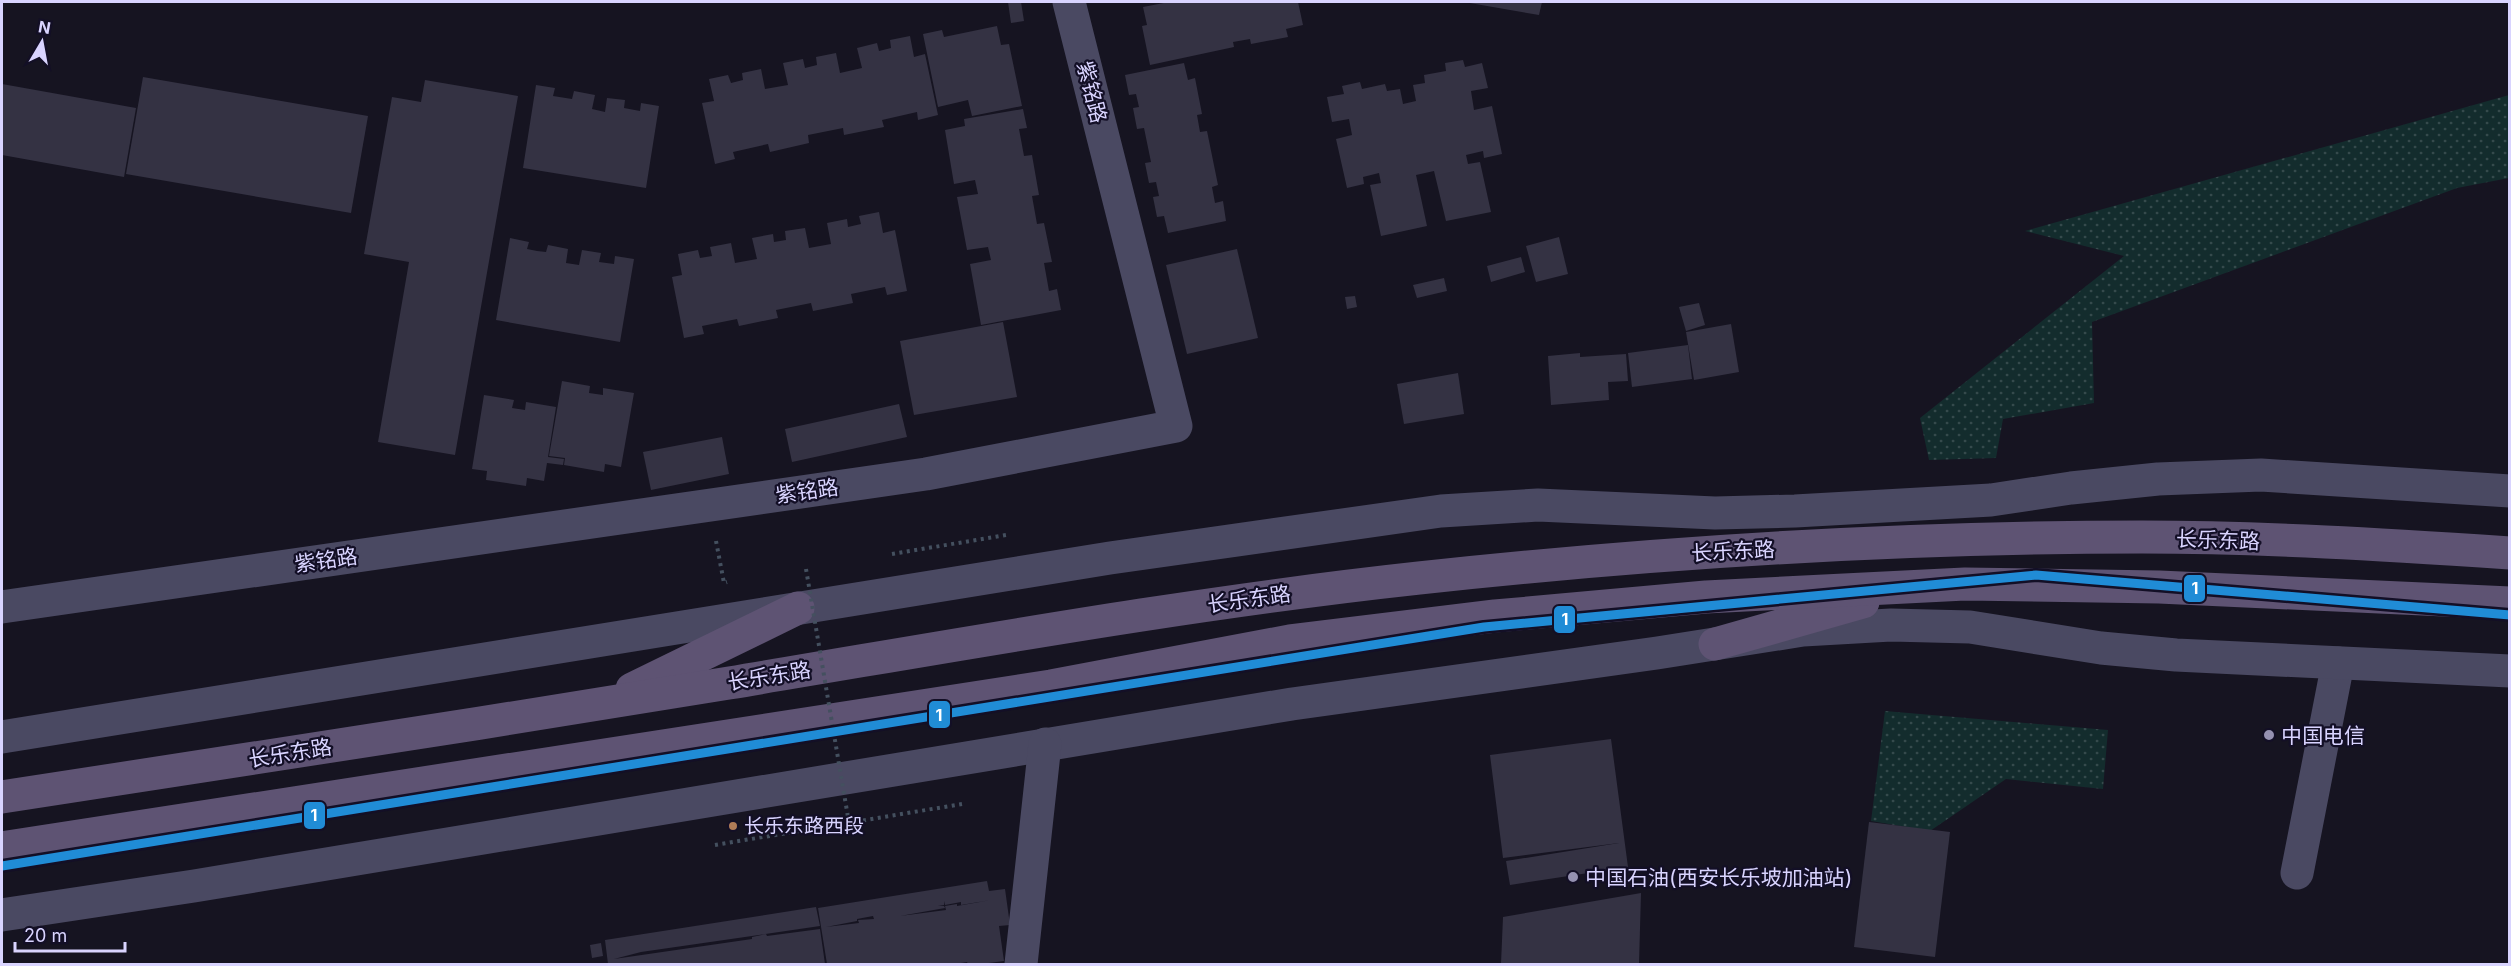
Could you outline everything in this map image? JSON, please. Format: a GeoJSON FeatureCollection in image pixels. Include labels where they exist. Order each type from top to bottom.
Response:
{"type":"FeatureCollection","features":[{"type":"Feature","properties":{"kind":"main road","name":"长乐东路"},"geometry":{"type":"LineString","coordinates":[[2,798],[600,705],[1237,600],[1423,578],[1673,555],[1998,538],[2148,537],[2419,547],[2510,553]]}},
{"type":"Feature","properties":{"kind":"main road"},"geometry":{"type":"LineString","coordinates":[[2,848],[1051,686],[1290,641],[1495,616],[1706,597],[1965,584],[2159,587],[2510,603]]}},
{"type":"Feature","properties":{"kind":"main road"},"geometry":{"type":"LineString","coordinates":[[1715,645],[1918,586]]}},
{"type":"Feature","properties":{"kind":"main road"},"geometry":{"type":"LineString","coordinates":[[600,705],[798,608]]}},
{"type":"Feature","properties":{"kind":"street","name":"紫铭路"},"geometry":{"type":"LineString","coordinates":[[2,607],[926,474],[1176,426],[1068,2]]}},
{"type":"Feature","properties":{"kind":"street"},"geometry":{"type":"LineString","coordinates":[[2,737],[1110,558],[1451,511],[1538,505],[1715,513],[1806,511],[1991,500],[2071,488],[2158,479],[2261,475],[2510,491]]}},
{"type":"Feature","properties":{"kind":"street"},"geometry":{"type":"LineString","coordinates":[[2,915],[194,886],[1292,704],[1715,645],[1803,630],[1891,625],[1970,627],[2100,648],[2176,655],[2510,670]]}},
{"type":"Feature","properties":{"kind":"street"},"geometry":{"type":"LineString","coordinates":[[2298,873],[2338,663]]}},
{"type":"Feature","properties":{"kind":"street"},"geometry":{"type":"LineString","coordinates":[[1021,964],[1045,744]]}},
{"type":"Feature","properties":{"kind":"path"},"geometry":{"type":"LineString","coordinates":[[709,505],[724,583],[732,582]]}},
{"type":"Feature","properties":{"kind":"path"},"geometry":{"type":"LineString","coordinates":[[806,569],[849,823]]}},
{"type":"Feature","properties":{"kind":"path"},"geometry":{"type":"LineString","coordinates":[[715,845],[962,804]]}},
{"type":"Feature","properties":{"kind":"green space"},"geometry":{"type":"Polygon","coordinates":[[[2509,95],[2509,178],[2457,188],[2092,322],[2094,403],[2003,419],[1996,458],[1929,460],[1920,418],[2124,256],[2025,231],[2509,95]]]}},
{"type":"Feature","properties":{"kind":"green space"},"geometry":{"type":"Polygon","coordinates":[[[1885,711],[2108,730],[2103,789],[2006,779],[1930,831],[1871,821],[1885,711]]]}},
{"type":"Feature","properties":{"kind":"building"},"geometry":{"type":"Polygon","coordinates":[[[1008,2],[1021,2],[1024,21],[1011,23],[1008,2]]]}},
{"type":"Feature","properties":{"kind":"building"},"geometry":{"type":"Polygon","coordinates":[[[1169,2],[1298,2],[1303,25],[1286,29],[1288,37],[1251,44],[1250,39],[1233,42],[1234,47],[1150,65],[1142,26],[1147,25],[1143,7],[1169,2]]]}},
{"type":"Feature","properties":{"kind":"building"},"geometry":{"type":"Polygon","coordinates":[[[1464,2],[1542,2],[1539,15],[1464,2]]]}},
{"type":"Feature","properties":{"kind":"building"},"geometry":{"type":"Polygon","coordinates":[[[997,26],[1001,45],[1009,44],[1022,106],[972,116],[968,100],[938,107],[923,34],[942,30],[944,37],[997,26]]]}},
{"type":"Feature","properties":{"kind":"building"},"geometry":{"type":"Polygon","coordinates":[[[910,36],[914,57],[925,54],[938,115],[918,120],[917,112],[882,120],[884,127],[844,135],[843,128],[808,135],[809,143],[770,152],[768,144],[733,152],[735,159],[715,164],[702,103],[714,101],[709,79],[728,75],[731,83],[743,80],[742,73],[761,69],[765,89],[788,85],[783,63],[803,59],[805,68],[817,65],[816,57],[836,53],[840,73],[862,68],[857,48],[877,43],[879,51],[891,48],[890,40],[910,36]]]}},
{"type":"Feature","properties":{"kind":"building"},"geometry":{"type":"Polygon","coordinates":[[[1463,60],[1465,67],[1482,63],[1488,88],[1471,91],[1474,110],[1492,106],[1502,154],[1484,158],[1483,151],[1466,155],[1468,164],[1480,162],[1491,212],[1446,221],[1434,171],[1416,175],[1427,226],[1381,236],[1370,185],[1381,183],[1379,173],[1363,177],[1364,184],[1347,188],[1336,139],[1352,135],[1349,119],[1332,122],[1327,97],[1344,94],[1342,86],[1360,82],[1362,89],[1385,84],[1387,91],[1400,89],[1403,104],[1416,101],[1413,85],[1425,83],[1424,75],[1446,71],[1445,63],[1463,60]]]}},
{"type":"Feature","properties":{"kind":"building"},"geometry":{"type":"Polygon","coordinates":[[[1184,63],[1188,80],[1195,78],[1202,114],[1197,115],[1200,132],[1207,131],[1218,185],[1212,187],[1215,203],[1223,201],[1226,221],[1168,233],[1164,216],[1157,217],[1153,197],[1159,196],[1156,182],[1149,183],[1145,163],[1151,162],[1144,128],[1137,129],[1133,108],[1139,107],[1136,94],[1129,95],[1125,75],[1184,63]]]}},
{"type":"Feature","properties":{"kind":"building"},"geometry":{"type":"Polygon","coordinates":[[[143,77],[368,116],[351,213],[126,174],[143,77]]]}},
{"type":"Feature","properties":{"kind":"building"},"geometry":{"type":"Polygon","coordinates":[[[425,80],[518,96],[455,455],[378,442],[409,262],[364,254],[392,97],[421,102],[425,80]]]}},
{"type":"Feature","properties":{"kind":"building"},"geometry":{"type":"Polygon","coordinates":[[[2,84],[136,108],[124,177],[2,155],[2,84]]]}},
{"type":"Feature","properties":{"kind":"building"},"geometry":{"type":"Polygon","coordinates":[[[536,85],[555,88],[553,96],[572,99],[574,91],[595,95],[592,109],[605,112],[607,98],[625,100],[624,108],[640,111],[641,103],[659,106],[646,188],[523,168],[536,85]]]}},
{"type":"Feature","properties":{"kind":"building"},"geometry":{"type":"Polygon","coordinates":[[[1023,109],[1027,128],[1019,129],[1024,156],[1032,155],[1039,195],[1032,196],[1037,224],[1044,223],[1052,262],[1044,263],[1049,291],[1057,289],[1061,310],[981,325],[970,264],[991,260],[988,247],[967,250],[957,197],[978,194],[975,180],[954,184],[945,130],[965,126],[964,119],[1023,109]]]}},
{"type":"Feature","properties":{"kind":"building"},"geometry":{"type":"Polygon","coordinates":[[[879,212],[883,233],[895,230],[907,291],[887,295],[885,287],[851,294],[853,303],[813,311],[811,303],[776,310],[778,318],[739,326],[737,319],[702,326],[704,334],[684,338],[672,277],[682,275],[678,254],[698,250],[700,258],[712,256],[710,247],[731,243],[735,263],[757,259],[752,238],[773,234],[774,242],[786,240],[785,231],[805,228],[809,248],[831,244],[827,223],[847,219],[848,227],[861,224],[859,216],[879,212]]]}},
{"type":"Feature","properties":{"kind":"building"},"geometry":{"type":"Polygon","coordinates":[[[1559,237],[1568,274],[1536,282],[1526,246],[1559,237]]]}},
{"type":"Feature","properties":{"kind":"building"},"geometry":{"type":"Polygon","coordinates":[[[510,238],[529,242],[527,249],[537,251],[546,252],[548,245],[568,249],[566,263],[579,265],[582,250],[601,253],[599,262],[614,264],[615,256],[634,259],[620,342],[496,320],[510,238]]]}},
{"type":"Feature","properties":{"kind":"building"},"geometry":{"type":"Polygon","coordinates":[[[1237,249],[1258,338],[1187,354],[1166,265],[1237,249]]]}},
{"type":"Feature","properties":{"kind":"building"},"geometry":{"type":"Polygon","coordinates":[[[1521,257],[1525,272],[1491,282],[1487,266],[1521,257]]]}},
{"type":"Feature","properties":{"kind":"building"},"geometry":{"type":"Polygon","coordinates":[[[1444,278],[1447,291],[1417,298],[1413,285],[1444,278]]]}},
{"type":"Feature","properties":{"kind":"building"},"geometry":{"type":"Polygon","coordinates":[[[1355,296],[1357,307],[1347,309],[1345,297],[1355,296]]]}},
{"type":"Feature","properties":{"kind":"building"},"geometry":{"type":"Polygon","coordinates":[[[1699,303],[1705,325],[1686,331],[1679,307],[1699,303]]]}},
{"type":"Feature","properties":{"kind":"building"},"geometry":{"type":"Polygon","coordinates":[[[1003,322],[1017,397],[914,415],[900,341],[1003,322]]]}},
{"type":"Feature","properties":{"kind":"building"},"geometry":{"type":"Polygon","coordinates":[[[1731,324],[1739,372],[1694,380],[1686,332],[1731,324]]]}},
{"type":"Feature","properties":{"kind":"building"},"geometry":{"type":"Polygon","coordinates":[[[1688,345],[1692,379],[1632,387],[1628,353],[1688,345]]]}},
{"type":"Feature","properties":{"kind":"building"},"geometry":{"type":"Polygon","coordinates":[[[1580,353],[1580,357],[1626,354],[1628,381],[1608,382],[1609,400],[1551,405],[1548,356],[1580,353]]]}},
{"type":"Feature","properties":{"kind":"building"},"geometry":{"type":"Polygon","coordinates":[[[1458,373],[1464,414],[1404,424],[1397,384],[1458,373]]]}},
{"type":"Feature","properties":{"kind":"building"},"geometry":{"type":"Polygon","coordinates":[[[562,381],[590,386],[589,393],[603,395],[603,388],[634,393],[621,467],[605,464],[604,472],[564,465],[565,458],[549,456],[562,381]]]}},
{"type":"Feature","properties":{"kind":"building"},"geometry":{"type":"Polygon","coordinates":[[[484,395],[514,400],[512,408],[525,410],[526,402],[556,407],[548,457],[564,459],[563,465],[547,463],[544,481],[527,478],[526,486],[486,480],[487,471],[472,469],[484,395]]]}},
{"type":"Feature","properties":{"kind":"building"},"geometry":{"type":"Polygon","coordinates":[[[899,404],[907,437],[792,462],[785,429],[899,404]]]}},
{"type":"Feature","properties":{"kind":"building"},"geometry":{"type":"Polygon","coordinates":[[[722,437],[729,474],[651,490],[643,452],[722,437]]]}},
{"type":"Feature","properties":{"kind":"building"},"geometry":{"type":"Polygon","coordinates":[[[1611,739],[1628,867],[1510,885],[1506,861],[1619,843],[1503,858],[1490,755],[1611,739]]]}},
{"type":"Feature","properties":{"kind":"building"},"geometry":{"type":"Polygon","coordinates":[[[1869,822],[1950,832],[1935,957],[1854,947],[1869,822]]]}},
{"type":"Feature","properties":{"kind":"building"},"geometry":{"type":"Polygon","coordinates":[[[987,881],[989,891],[1005,889],[1010,925],[999,926],[1004,961],[981,964],[968,964],[967,962],[955,964],[827,964],[818,908],[987,881]],[[991,900],[961,905],[961,902],[945,905],[944,901],[944,905],[938,906],[945,908],[900,916],[946,910],[945,906],[957,904],[957,906],[991,900]],[[873,916],[826,927],[859,923],[858,920],[874,919],[873,916]]]}},
{"type":"Feature","properties":{"kind":"building"},"geometry":{"type":"Polygon","coordinates":[[[1641,893],[1639,964],[1501,964],[1503,917],[1641,893]]]}},
{"type":"Feature","properties":{"kind":"building"},"geometry":{"type":"Polygon","coordinates":[[[816,907],[820,926],[641,952],[614,959],[752,939],[752,937],[766,934],[767,936],[820,929],[825,964],[608,964],[605,940],[816,907]]]}},
{"type":"Feature","properties":{"kind":"building"},"geometry":{"type":"Polygon","coordinates":[[[601,943],[603,956],[592,958],[590,945],[601,943]]]}},
{"type":"Feature","properties":{"kind":"transit line","name":"1"},"geometry":{"type":"LineString","coordinates":[[2,866],[1484,627],[2036,575],[2510,615]]}},
{"type":"Feature","properties":{"kind":"place","name":"中国电信"},"geometry":{"type":"Point","coordinates":[2269,735]}},
{"type":"Feature","properties":{"kind":"place","name":"长乐东路西段"},"geometry":{"type":"Point","coordinates":[733,826]}},
{"type":"Feature","properties":{"kind":"place","name":"中国石油(西安长乐坡加油站)"},"geometry":{"type":"Point","coordinates":[1573,877]}}]}
